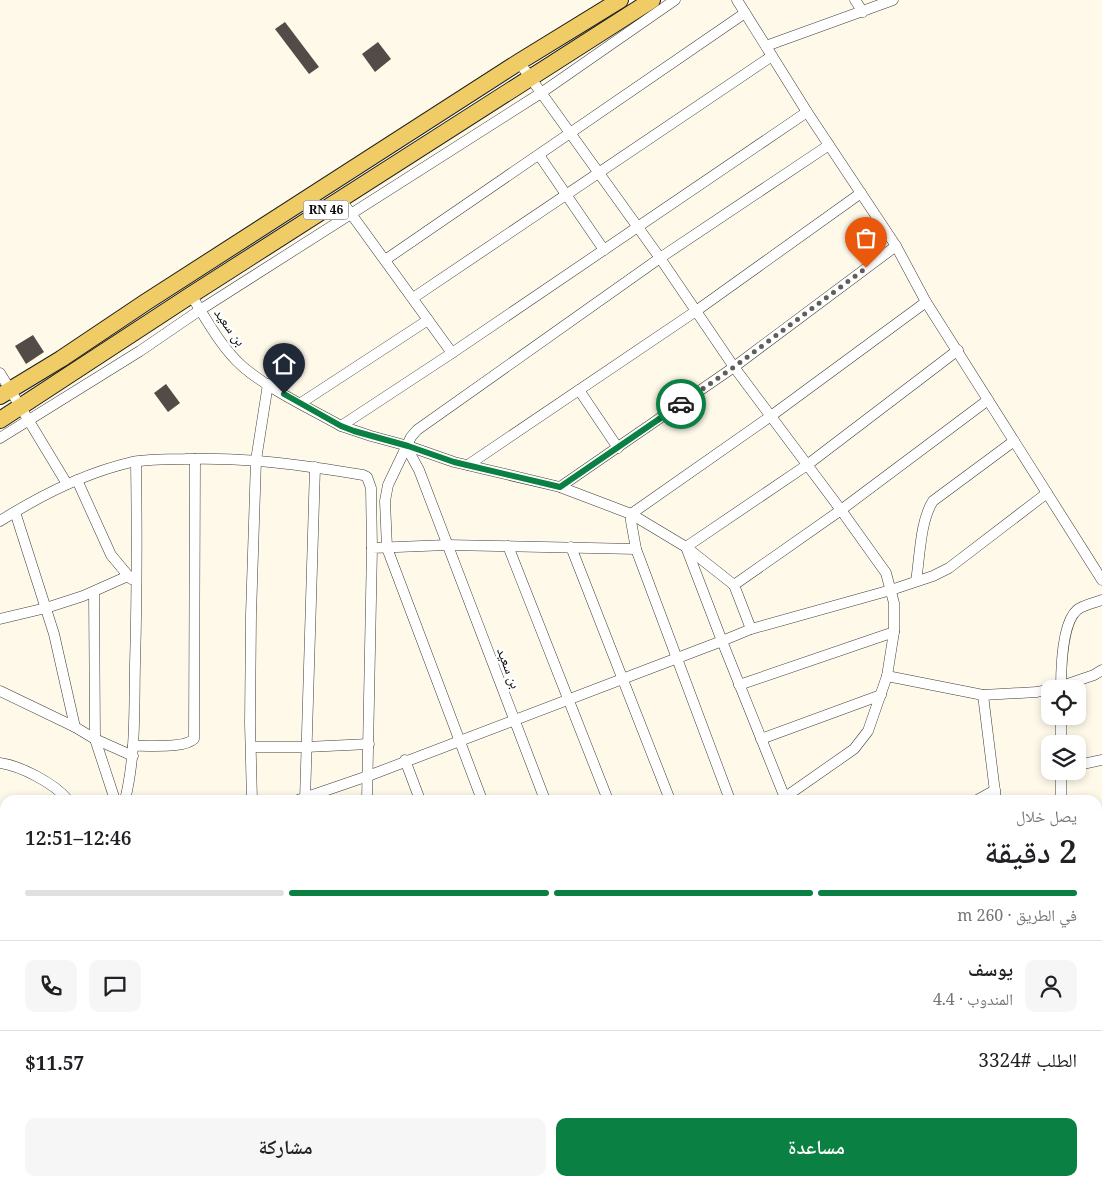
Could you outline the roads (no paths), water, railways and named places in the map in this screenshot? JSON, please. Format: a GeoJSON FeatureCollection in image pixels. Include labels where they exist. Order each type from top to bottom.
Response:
{"type":"FeatureCollection","features":[{"type":"Feature","properties":{"kind":"main road","name":"RN 46"},"geometry":{"type":"LineString","coordinates":[[5,393],[61,359],[146,302],[519,62],[620,0]]}},
{"type":"Feature","properties":{"kind":"main road","name":"RN 46"},"geometry":{"type":"LineString","coordinates":[[0,420],[191,295],[652,0]]}},
{"type":"Feature","properties":{"kind":"street"},"geometry":{"type":"LineString","coordinates":[[0,438],[29,422],[200,310],[541,93],[675,0]]}},
{"type":"Feature","properties":{"kind":"street"},"geometry":{"type":"LineString","coordinates":[[737,0],[807,112],[896,246],[926,302],[1102,580]]}},
{"type":"Feature","properties":{"kind":"street"},"geometry":{"type":"LineString","coordinates":[[855,0],[863,12]]}},
{"type":"Feature","properties":{"kind":"street"},"geometry":{"type":"LineString","coordinates":[[766,46],[893,0]]}},
{"type":"Feature","properties":{"kind":"street"},"geometry":{"type":"LineString","coordinates":[[385,260],[745,13]]}},
{"type":"Feature","properties":{"kind":"street"},"geometry":{"type":"LineString","coordinates":[[413,298],[772,56]]}},
{"type":"Feature","properties":{"kind":"street"},"geometry":{"type":"LineString","coordinates":[[519,62],[572,133],[734,367],[841,510],[886,574],[895,613],[894,632],[887,676],[868,731],[861,742],[840,760],[792,795]]}},
{"type":"Feature","properties":{"kind":"street"},"geometry":{"type":"LineString","coordinates":[[341,426],[807,112]]}},
{"type":"Feature","properties":{"kind":"street"},"geometry":{"type":"LineString","coordinates":[[480,795],[387,548],[385,501],[388,485],[411,437],[417,430],[660,258],[829,145]]}},
{"type":"Feature","properties":{"kind":"street"},"geometry":{"type":"LineString","coordinates":[[539,156],[604,250]]}},
{"type":"Feature","properties":{"kind":"street"},"geometry":{"type":"LineString","coordinates":[[468,465],[696,311],[861,193]]}},
{"type":"Feature","properties":{"kind":"street"},"geometry":{"type":"LineString","coordinates":[[341,200],[452,353]]}},
{"type":"Feature","properties":{"kind":"street"},"geometry":{"type":"LineString","coordinates":[[560,487],[734,367],[896,246]]}},
{"type":"Feature","properties":{"kind":"street","name":"بن سعيد"},"geometry":{"type":"LineString","coordinates":[[191,295],[230,354],[242,366],[268,384],[341,426],[438,458],[560,487],[631,514],[686,547],[734,585]]}},
{"type":"Feature","properties":{"kind":"street"},"geometry":{"type":"LineString","coordinates":[[728,795],[636,548],[631,514],[771,416],[926,302]]}},
{"type":"Feature","properties":{"kind":"street"},"geometry":{"type":"LineString","coordinates":[[301,403],[428,320]]}},
{"type":"Feature","properties":{"kind":"street"},"geometry":{"type":"LineString","coordinates":[[787,795],[739,685],[686,547],[807,465],[958,350]]}},
{"type":"Feature","properties":{"kind":"street"},"geometry":{"type":"LineString","coordinates":[[0,373],[5,393],[20,407],[72,482],[111,555],[137,585]]}},
{"type":"Feature","properties":{"kind":"street"},"geometry":{"type":"LineString","coordinates":[[252,795],[251,615],[256,460],[268,384]]}},
{"type":"Feature","properties":{"kind":"street"},"geometry":{"type":"LineString","coordinates":[[579,390],[618,448]]}},
{"type":"Feature","properties":{"kind":"street"},"geometry":{"type":"LineString","coordinates":[[751,629],[734,585],[841,510],[988,400]]}},
{"type":"Feature","properties":{"kind":"street"},"geometry":{"type":"LineString","coordinates":[[916,581],[925,522],[928,509],[933,501],[1014,441]]}},
{"type":"Feature","properties":{"kind":"street","name":"بن سعيد"},"geometry":{"type":"LineString","coordinates":[[407,447],[419,470],[543,795]]}},
{"type":"Feature","properties":{"kind":"street"},"geometry":{"type":"LineString","coordinates":[[0,691],[95,739],[133,751],[189,743],[194,739],[195,459]]}},
{"type":"Feature","properties":{"kind":"street"},"geometry":{"type":"LineString","coordinates":[[0,521],[39,497],[72,482],[111,468],[136,462],[195,459],[256,460],[363,475],[369,479],[371,488],[372,548],[367,795]]}},
{"type":"Feature","properties":{"kind":"street"},"geometry":{"type":"LineString","coordinates":[[126,795],[133,751],[137,585],[136,462]]}},
{"type":"Feature","properties":{"kind":"street"},"geometry":{"type":"LineString","coordinates":[[302,795],[306,747],[315,467]]}},
{"type":"Feature","properties":{"kind":"street"},"geometry":{"type":"LineString","coordinates":[[313,795],[368,776],[405,760],[568,700],[751,629],[891,590],[933,576],[949,568],[1047,493]]}},
{"type":"Feature","properties":{"kind":"street"},"geometry":{"type":"LineString","coordinates":[[15,512],[54,634],[74,727]]}},
{"type":"Feature","properties":{"kind":"street"},"geometry":{"type":"LineString","coordinates":[[372,548],[447,545],[636,548]]}},
{"type":"Feature","properties":{"kind":"street"},"geometry":{"type":"LineString","coordinates":[[508,546],[606,795]]}},
{"type":"Feature","properties":{"kind":"street"},"geometry":{"type":"LineString","coordinates":[[571,547],[668,795]]}},
{"type":"Feature","properties":{"kind":"street"},"geometry":{"type":"LineString","coordinates":[[0,619],[46,608],[94,592],[128,576]]}},
{"type":"Feature","properties":{"kind":"street"},"geometry":{"type":"LineString","coordinates":[[94,592],[95,739],[113,795]]}},
{"type":"Feature","properties":{"kind":"street"},"geometry":{"type":"LineString","coordinates":[[1058,680],[1071,616],[1078,609],[1102,600]]}},
{"type":"Feature","properties":{"kind":"street"},"geometry":{"type":"LineString","coordinates":[[739,685],[894,632]]}},
{"type":"Feature","properties":{"kind":"street"},"geometry":{"type":"LineString","coordinates":[[1076,680],[1102,670]]}},
{"type":"Feature","properties":{"kind":"street"},"geometry":{"type":"LineString","coordinates":[[887,676],[983,695],[1041,691]]}},
{"type":"Feature","properties":{"kind":"street"},"geometry":{"type":"LineString","coordinates":[[761,738],[881,695]]}},
{"type":"Feature","properties":{"kind":"street"},"geometry":{"type":"LineString","coordinates":[[983,695],[995,795]]}},
{"type":"Feature","properties":{"kind":"street"},"geometry":{"type":"LineString","coordinates":[[251,747],[368,744]]}},
{"type":"Feature","properties":{"kind":"street"},"geometry":{"type":"LineString","coordinates":[[405,760],[418,795]]}},
{"type":"Feature","properties":{"kind":"street"},"geometry":{"type":"LineString","coordinates":[[1086,763],[1102,760]]}},
{"type":"Feature","properties":{"kind":"street"},"geometry":{"type":"LineString","coordinates":[[0,762],[10,764],[37,777],[64,795]]}},
{"type":"Feature","properties":{"kind":"street"},"geometry":{"type":"LineString","coordinates":[[1061,780],[1061,795]]}},
{"type":"Feature","properties":{"kind":"street"},"geometry":{"type":"LineString","coordinates":[[0,832],[0,923]]}}]}
